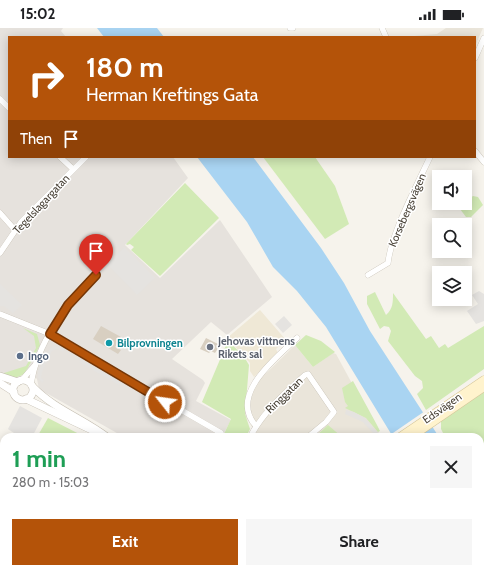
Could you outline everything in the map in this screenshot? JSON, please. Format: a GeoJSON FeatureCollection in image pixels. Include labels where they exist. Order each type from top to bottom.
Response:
{"type":"FeatureCollection","features":[{"type":"Feature","properties":{"kind":"main road","name":"Edsvägen"},"geometry":{"type":"LineString","coordinates":[[416,433],[484,380]]}},
{"type":"Feature","properties":{"kind":"main road","name":"Edsvägen"},"geometry":{"type":"LineString","coordinates":[[407,433],[484,387]]}},
{"type":"Feature","properties":{"kind":"street"},"geometry":{"type":"LineString","coordinates":[[476,56],[484,38]]}},
{"type":"Feature","properties":{"kind":"street"},"geometry":{"type":"LineString","coordinates":[[0,99],[8,107]]}},
{"type":"Feature","properties":{"kind":"street"},"geometry":{"type":"LineString","coordinates":[[476,152],[484,162]]}},
{"type":"Feature","properties":{"kind":"street"},"geometry":{"type":"LineString","coordinates":[[61,158],[73,169]]}},
{"type":"Feature","properties":{"kind":"street","name":"Tegelslagargatan"},"geometry":{"type":"LineString","coordinates":[[0,253],[15,230],[85,158]]}},
{"type":"Feature","properties":{"kind":"street","name":"Korsebergsvägen"},"geometry":{"type":"LineString","coordinates":[[368,275],[388,263],[390,251],[401,221],[430,158]]}},
{"type":"Feature","properties":{"kind":"street"},"geometry":{"type":"LineString","coordinates":[[0,214],[15,230]]}},
{"type":"Feature","properties":{"kind":"street"},"geometry":{"type":"LineString","coordinates":[[14,392],[15,386],[35,365],[50,334],[68,305],[96,275]]}},
{"type":"Feature","properties":{"kind":"street"},"geometry":{"type":"LineString","coordinates":[[0,314],[50,334],[221,433]]}},
{"type":"Feature","properties":{"kind":"street","name":"Ringgatan"},"geometry":{"type":"LineString","coordinates":[[256,426],[248,414],[252,385],[297,338]]}},
{"type":"Feature","properties":{"kind":"street"},"geometry":{"type":"LineString","coordinates":[[26,399],[32,394],[35,365]]}},
{"type":"Feature","properties":{"kind":"street","name":"Ringgatan"},"geometry":{"type":"LineString","coordinates":[[252,433],[274,403],[308,374],[334,412],[326,422],[313,433]]}},
{"type":"Feature","properties":{"kind":"street"},"geometry":{"type":"LineString","coordinates":[[0,376],[20,381],[27,381],[47,400],[93,426],[102,433]]}},
{"type":"Feature","properties":{"kind":"street"},"geometry":{"type":"LineString","coordinates":[[0,383],[14,392],[19,398],[36,402],[77,425],[97,433]]}},
{"type":"Feature","properties":{"kind":"shaded area"},"geometry":{"type":"Polygon","coordinates":[[[0,28],[63,28],[61,31],[65,36],[8,36],[8,158],[174,158],[188,178],[125,245],[160,278],[220,220],[272,297],[227,335],[211,322],[172,359],[203,380],[205,383],[196,401],[231,420],[224,433],[117,433],[39,389],[37,379],[26,368],[6,375],[0,372],[0,28]]]}},
{"type":"Feature","properties":{"kind":"shaded area"},"geometry":{"type":"Polygon","coordinates":[[[446,28],[483,28],[476,44],[476,36],[414,36],[437,34],[446,28]]]}},
{"type":"Feature","properties":{"kind":"shaded area"},"geometry":{"type":"Polygon","coordinates":[[[124,247],[155,278],[137,295],[108,265],[124,247]]]}},
{"type":"Feature","properties":{"kind":"shaded area"},"geometry":{"type":"Polygon","coordinates":[[[0,284],[22,305],[13,313],[4,306],[0,306],[0,284]]]}},
{"type":"Feature","properties":{"kind":"shaded area"},"geometry":{"type":"Polygon","coordinates":[[[479,291],[484,294],[484,321],[476,324],[467,311],[478,304],[472,295],[479,291]]]}},
{"type":"Feature","properties":{"kind":"shaded area"},"geometry":{"type":"Polygon","coordinates":[[[260,310],[286,340],[276,349],[278,353],[254,377],[250,371],[250,363],[227,338],[260,310]]]}},
{"type":"Feature","properties":{"kind":"shaded area"},"geometry":{"type":"Polygon","coordinates":[[[284,316],[292,325],[283,333],[275,324],[284,316]]]}},
{"type":"Feature","properties":{"kind":"shaded area"},"geometry":{"type":"Polygon","coordinates":[[[295,345],[313,367],[333,353],[336,354],[379,433],[256,433],[245,416],[247,392],[295,345]]]}},
{"type":"Feature","properties":{"kind":"shaded area"},"geometry":{"type":"Polygon","coordinates":[[[53,346],[65,349],[63,352],[57,349],[52,351],[42,372],[41,378],[44,380],[42,383],[38,378],[38,371],[48,351],[53,346]]]}},
{"type":"Feature","properties":{"kind":"shaded area"},"geometry":{"type":"Polygon","coordinates":[[[81,359],[120,382],[119,385],[79,362],[81,359]]]}},
{"type":"Feature","properties":{"kind":"shaded area"},"geometry":{"type":"Polygon","coordinates":[[[20,406],[42,418],[34,433],[14,433],[8,429],[20,406]]]}},
{"type":"Feature","properties":{"kind":"shaded area"},"geometry":{"type":"Polygon","coordinates":[[[346,410],[354,412],[365,418],[378,433],[373,433],[363,422],[345,414],[346,410]]]}},
{"type":"Feature","properties":{"kind":"green space"},"geometry":{"type":"Polygon","coordinates":[[[264,158],[316,158],[335,186],[349,224],[325,239],[264,158]]]}},
{"type":"Feature","properties":{"kind":"green space"},"geometry":{"type":"Polygon","coordinates":[[[185,183],[219,218],[160,276],[131,250],[134,247],[130,244],[126,244],[185,183]]]}},
{"type":"Feature","properties":{"kind":"green space"},"geometry":{"type":"Polygon","coordinates":[[[472,197],[478,197],[483,205],[471,217],[466,217],[461,210],[472,210],[472,197]]]}},
{"type":"Feature","properties":{"kind":"green space"},"geometry":{"type":"Polygon","coordinates":[[[375,292],[386,315],[393,302],[393,293],[426,339],[431,336],[439,348],[445,344],[448,348],[484,326],[484,369],[426,410],[417,394],[423,388],[422,381],[415,376],[388,341],[391,331],[389,327],[384,326],[380,329],[367,304],[367,296],[375,292]]]}},
{"type":"Feature","properties":{"kind":"green space"},"geometry":{"type":"Polygon","coordinates":[[[23,328],[37,334],[40,345],[25,373],[19,377],[10,377],[1,374],[26,366],[36,348],[34,336],[23,328]]]}},
{"type":"Feature","properties":{"kind":"green space"},"geometry":{"type":"Polygon","coordinates":[[[306,335],[321,341],[335,352],[313,367],[295,345],[306,335]]]}},
{"type":"Feature","properties":{"kind":"green space"},"geometry":{"type":"Polygon","coordinates":[[[227,343],[230,343],[243,355],[249,365],[245,414],[250,429],[248,433],[224,433],[231,419],[202,402],[227,343]]]}},
{"type":"Feature","properties":{"kind":"green space"},"geometry":{"type":"Polygon","coordinates":[[[353,381],[380,431],[378,432],[366,418],[345,408],[348,406],[345,402],[342,388],[353,381]]]}},
{"type":"Feature","properties":{"kind":"green space"},"geometry":{"type":"Polygon","coordinates":[[[484,392],[484,433],[443,433],[441,429],[441,420],[484,392]]]}},
{"type":"Feature","properties":{"kind":"green space"},"geometry":{"type":"Polygon","coordinates":[[[48,418],[77,433],[39,433],[48,418]]]}},
{"type":"Feature","properties":{"kind":"green space"},"geometry":{"type":"Polygon","coordinates":[[[328,425],[337,433],[319,433],[328,425]]]}},
{"type":"Feature","properties":{"kind":"water"},"geometry":{"type":"Polygon","coordinates":[[[97,28],[157,28],[163,36],[103,36],[97,28]]]}},
{"type":"Feature","properties":{"kind":"water"},"geometry":{"type":"Polygon","coordinates":[[[198,158],[254,158],[321,248],[344,283],[370,331],[436,433],[391,433],[326,327],[297,291],[273,267],[247,222],[198,158]]]}},
{"type":"Feature","properties":{"kind":"pier"},"geometry":{"type":"Polygon","coordinates":[[[425,411],[435,425],[423,433],[393,433],[425,411]]]}},
{"type":"Feature","properties":{"kind":"building","name":"Bilprovningen"},"geometry":{"type":"Polygon","coordinates":[[[101,326],[121,337],[115,347],[121,350],[118,354],[93,339],[101,326]]]}},
{"type":"Feature","properties":{"kind":"building","name":"Jehovas vittnens Rikets sal"},"geometry":{"type":"Polygon","coordinates":[[[206,338],[220,345],[215,353],[211,351],[209,353],[200,349],[206,338]]]}},
{"type":"Feature","properties":{"kind":"place","name":"Bilprovningen"},"geometry":{"type":"Point","coordinates":[109,343]}},
{"type":"Feature","properties":{"kind":"place","name":"Jehovas vittnens Rikets sal"},"geometry":{"type":"Point","coordinates":[210,347]}},
{"type":"Feature","properties":{"kind":"place","name":"Ingo"},"geometry":{"type":"Point","coordinates":[20,356]}},
{"type":"Feature","properties":{"kind":"route"},"geometry":{"type":"LineString","coordinates":[[96,275],[68,305],[61,314],[50,334],[165,402]]}}]}
